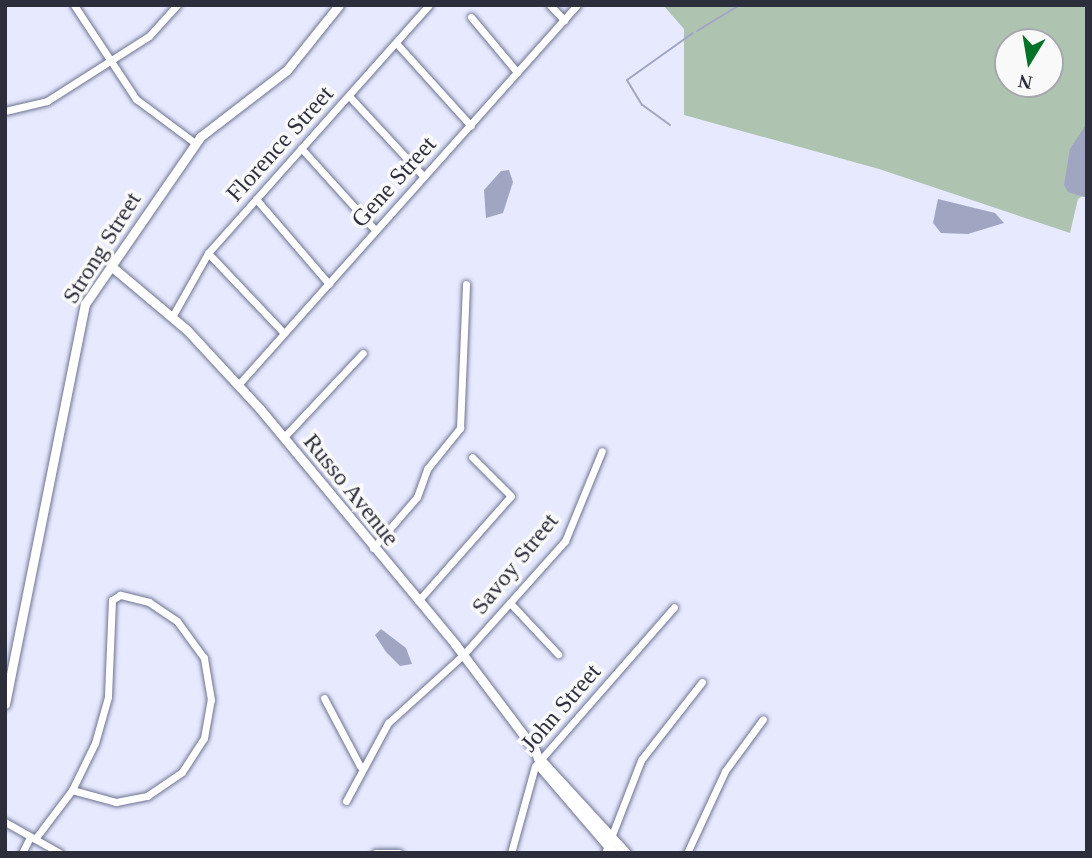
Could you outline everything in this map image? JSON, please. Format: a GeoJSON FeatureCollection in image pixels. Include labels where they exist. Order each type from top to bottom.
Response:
{"type":"FeatureCollection","features":[{"type":"Feature","properties":{"kind":"street"},"geometry":{"type":"LineString","coordinates":[[74,5],[136,99],[195,143]]}},
{"type":"Feature","properties":{"kind":"street"},"geometry":{"type":"LineString","coordinates":[[5,111],[43,104],[149,36],[177,5]]}},
{"type":"Feature","properties":{"kind":"street","name":"Strong Street"},"geometry":{"type":"LineString","coordinates":[[5,704],[60,445],[77,325],[111,265],[195,143],[293,64],[339,5]]}},
{"type":"Feature","properties":{"kind":"street","name":"Florence Street"},"geometry":{"type":"LineString","coordinates":[[172,317],[208,253],[429,5]]}},
{"type":"Feature","properties":{"kind":"street"},"geometry":{"type":"LineString","coordinates":[[550,5],[564,20]]}},
{"type":"Feature","properties":{"kind":"street","name":"Gene Street"},"geometry":{"type":"LineString","coordinates":[[238,385],[577,5]]}},
{"type":"Feature","properties":{"kind":"street"},"geometry":{"type":"LineString","coordinates":[[471,17],[517,72]]}},
{"type":"Feature","properties":{"kind":"street"},"geometry":{"type":"LineString","coordinates":[[397,44],[471,126]]}},
{"type":"Feature","properties":{"kind":"street"},"geometry":{"type":"LineString","coordinates":[[349,96],[424,177]]}},
{"type":"Feature","properties":{"kind":"street"},"geometry":{"type":"LineString","coordinates":[[301,148],[375,230]]}},
{"type":"Feature","properties":{"kind":"street"},"geometry":{"type":"LineString","coordinates":[[256,200],[329,284]]}},
{"type":"Feature","properties":{"kind":"street"},"geometry":{"type":"LineString","coordinates":[[208,253],[284,333]]}},
{"type":"Feature","properties":{"kind":"street","name":"Russo Avenue"},"geometry":{"type":"LineString","coordinates":[[111,265],[172,317],[284,437],[463,655],[540,759],[542,769],[610,847],[626,853]]}},
{"type":"Feature","properties":{"kind":"street"},"geometry":{"type":"LineString","coordinates":[[373,548],[417,497],[427,469],[460,428],[466,284]]}},
{"type":"Feature","properties":{"kind":"street"},"geometry":{"type":"LineString","coordinates":[[284,437],[363,353]]}},
{"type":"Feature","properties":{"kind":"street","name":"Savoy Street"},"geometry":{"type":"LineString","coordinates":[[346,801],[360,766],[388,723],[463,655],[565,541],[602,451]]}},
{"type":"Feature","properties":{"kind":"street"},"geometry":{"type":"LineString","coordinates":[[418,601],[509,501],[508,491],[472,457]]}},
{"type":"Feature","properties":{"kind":"street"},"geometry":{"type":"LineString","coordinates":[[22,853],[72,790],[95,743],[108,697],[112,600],[120,595],[149,602],[182,626],[204,658],[211,700],[204,738],[182,772],[147,796],[116,802],[72,790]]}},
{"type":"Feature","properties":{"kind":"street"},"geometry":{"type":"LineString","coordinates":[[511,604],[558,654]]}},
{"type":"Feature","properties":{"kind":"street","name":"John Street"},"geometry":{"type":"LineString","coordinates":[[511,853],[530,778],[540,759],[674,607]]}},
{"type":"Feature","properties":{"kind":"street"},"geometry":{"type":"LineString","coordinates":[[610,847],[650,743],[702,682]]}},
{"type":"Feature","properties":{"kind":"street"},"geometry":{"type":"LineString","coordinates":[[324,698],[360,766]]}},
{"type":"Feature","properties":{"kind":"street"},"geometry":{"type":"LineString","coordinates":[[687,853],[725,771],[763,719]]}},
{"type":"Feature","properties":{"kind":"street"},"geometry":{"type":"LineString","coordinates":[[5,822],[60,853]]}},
{"type":"Feature","properties":{"kind":"street"},"geometry":{"type":"LineString","coordinates":[[375,853],[399,853]]}},
{"type":"Feature","properties":{"kind":"green space"},"geometry":{"type":"Polygon","coordinates":[[[663,5],[1087,5],[1087,193],[1078,199],[1070,233],[879,169],[684,115],[684,29],[663,5]]]}},
{"type":"Feature","properties":{"kind":"water"},"geometry":{"type":"Polygon","coordinates":[[[1087,123],[1087,196],[1084,197],[1068,192],[1064,185],[1070,149],[1087,123]]]}},
{"type":"Feature","properties":{"kind":"water"},"geometry":{"type":"Polygon","coordinates":[[[509,170],[513,182],[503,213],[486,218],[484,190],[501,171],[509,170]]]}},
{"type":"Feature","properties":{"kind":"water"},"geometry":{"type":"Polygon","coordinates":[[[938,199],[995,213],[1004,223],[968,234],[941,233],[933,223],[938,199]]]}},
{"type":"Feature","properties":{"kind":"water"},"geometry":{"type":"Polygon","coordinates":[[[381,629],[406,648],[412,664],[400,666],[386,652],[375,635],[381,629]]]}},
{"type":"Feature","properties":{"kind":"waterway"},"geometry":{"type":"LineString","coordinates":[[697,31],[738,6]]}},
{"type":"Feature","properties":{"kind":"waterway"},"geometry":{"type":"LineString","coordinates":[[670,125],[642,105],[627,80],[693,33]]}}]}
